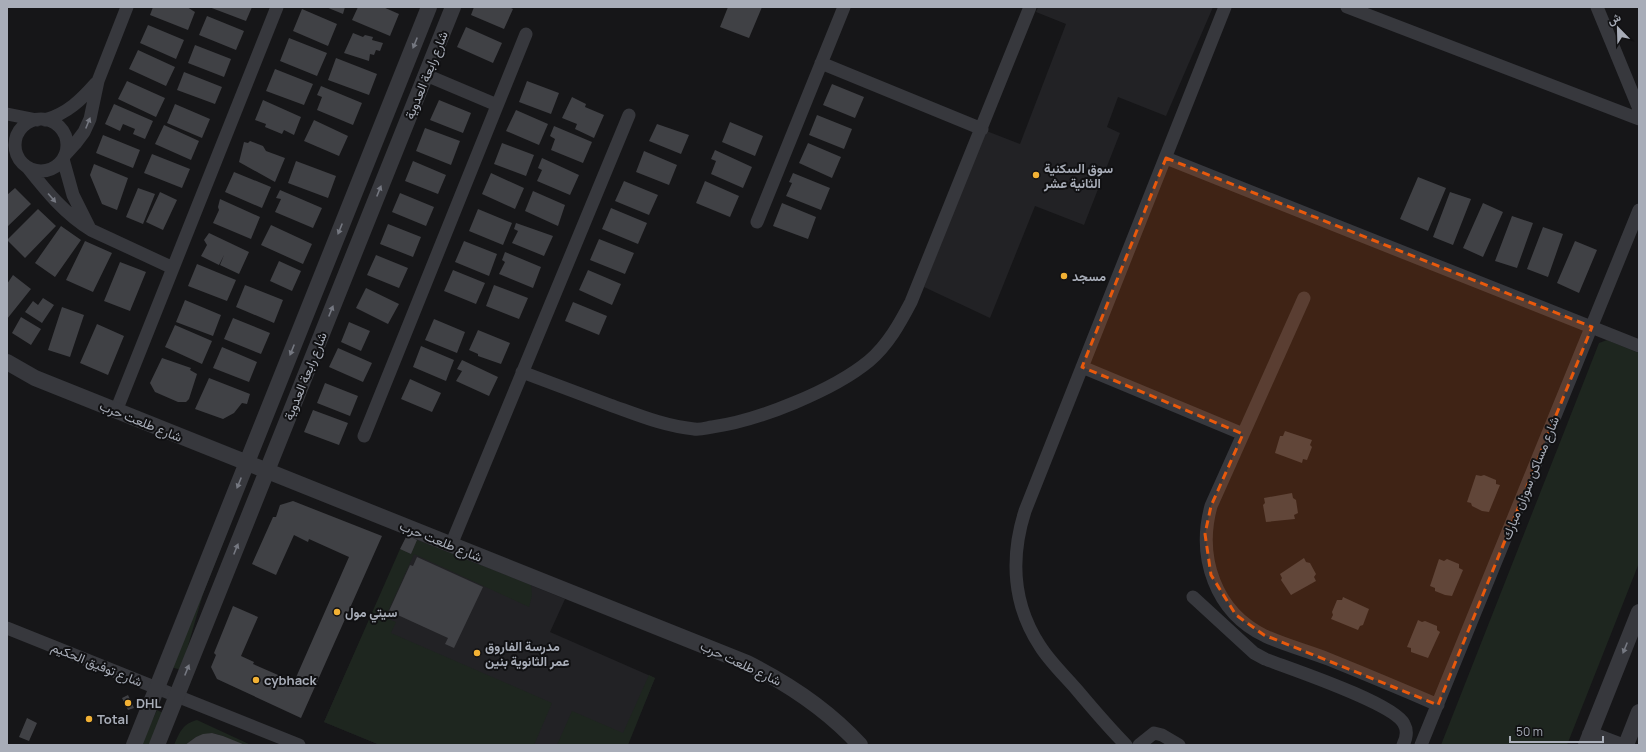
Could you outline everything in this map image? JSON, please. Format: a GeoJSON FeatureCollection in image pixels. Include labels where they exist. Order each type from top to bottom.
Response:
{"type":"FeatureCollection","features":[{"type":"Feature","properties":{"kind":"street"},"geometry":{"type":"LineString","coordinates":[[28,168],[43,171],[58,165],[84,132],[90,118],[98,81],[127,7]]}},
{"type":"Feature","properties":{"kind":"street"},"geometry":{"type":"LineString","coordinates":[[116,411],[277,7]]}},
{"type":"Feature","properties":{"kind":"street","name":"شارع رابعة العدوية"},"geometry":{"type":"LineString","coordinates":[[134,745],[429,7]]}},
{"type":"Feature","properties":{"kind":"street","name":"شارع رابعة العدوية"},"geometry":{"type":"LineString","coordinates":[[157,745],[453,7]]}},
{"type":"Feature","properties":{"kind":"street"},"geometry":{"type":"LineString","coordinates":[[757,222],[844,7]]}},
{"type":"Feature","properties":{"kind":"street"},"geometry":{"type":"LineString","coordinates":[[522,372],[658,423],[696,430],[726,425],[760,416],[795,402],[831,385],[870,360],[888,341],[900,324],[912,302],[1030,7]]}},
{"type":"Feature","properties":{"kind":"street"},"geometry":{"type":"LineString","coordinates":[[1126,745],[1040,647],[1025,617],[1016,586],[1015,556],[1020,526],[1225,7]]}},
{"type":"Feature","properties":{"kind":"street"},"geometry":{"type":"LineString","coordinates":[[1347,7],[1639,120]]}},
{"type":"Feature","properties":{"kind":"street"},"geometry":{"type":"LineString","coordinates":[[1597,7],[1639,109]]}},
{"type":"Feature","properties":{"kind":"street"},"geometry":{"type":"LineString","coordinates":[[364,436],[526,34]]}},
{"type":"Feature","properties":{"kind":"street"},"geometry":{"type":"LineString","coordinates":[[821,63],[982,129]]}},
{"type":"Feature","properties":{"kind":"street"},"geometry":{"type":"LineString","coordinates":[[426,75],[497,105]]}},
{"type":"Feature","properties":{"kind":"street"},"geometry":{"type":"LineString","coordinates":[[17,156],[15,140],[23,127],[29,122],[61,114],[75,105],[98,81]]}},
{"type":"Feature","properties":{"kind":"street"},"geometry":{"type":"LineString","coordinates":[[7,114],[52,122],[63,132],[67,147],[64,157],[73,195],[92,230]]}},
{"type":"Feature","properties":{"kind":"street"},"geometry":{"type":"LineString","coordinates":[[451,545],[629,115]]}},
{"type":"Feature","properties":{"kind":"street"},"geometry":{"type":"LineString","coordinates":[[7,145],[58,205],[80,223],[173,268]]}},
{"type":"Feature","properties":{"kind":"street"},"geometry":{"type":"LineString","coordinates":[[1166,158],[1639,346]]}},
{"type":"Feature","properties":{"kind":"street","name":"شارع مساكن سوزان مبارك"},"geometry":{"type":"LineString","coordinates":[[1421,745],[1639,210]]}},
{"type":"Feature","properties":{"kind":"street"},"geometry":{"type":"LineString","coordinates":[[1304,298],[1211,506],[1205,534],[1205,548],[1211,575],[1224,600],[1236,615],[1264,635],[1328,659],[1438,705]]}},
{"type":"Feature","properties":{"kind":"street","name":"شارع طلعت حرب"},"geometry":{"type":"LineString","coordinates":[[7,362],[35,378],[116,411],[747,663],[792,688],[814,703],[835,720],[860,745]]}},
{"type":"Feature","properties":{"kind":"street"},"geometry":{"type":"LineString","coordinates":[[1082,366],[1243,434]]}},
{"type":"Feature","properties":{"kind":"street"},"geometry":{"type":"LineString","coordinates":[[1193,597],[1254,653],[1265,659],[1370,699],[1399,718],[1404,724],[1406,732],[1403,745]]}},
{"type":"Feature","properties":{"kind":"street"},"geometry":{"type":"LineString","coordinates":[[1619,745],[1588,740],[1639,612]]}},
{"type":"Feature","properties":{"kind":"street","name":"شارع توفيق الحكيم"},"geometry":{"type":"LineString","coordinates":[[7,628],[299,745]]}},
{"type":"Feature","properties":{"kind":"street"},"geometry":{"type":"LineString","coordinates":[[1254,653],[1264,635]]}},
{"type":"Feature","properties":{"kind":"street"},"geometry":{"type":"LineString","coordinates":[[1626,745],[1639,712]]}},
{"type":"Feature","properties":{"kind":"street"},"geometry":{"type":"LineString","coordinates":[[1139,745],[1154,733],[1162,735],[1178,745]]}},
{"type":"Feature","properties":{"kind":"highlighted area"},"geometry":{"type":"Polygon","coordinates":[[[1166,158],[1592,327],[1438,705],[1264,635],[1236,615],[1211,575],[1205,534],[1211,506],[1243,434],[1082,367],[1166,158]]]}},
{"type":"Feature","properties":{"kind":"shaded area","name":"سوق السكنية الثانية عشر"},"geometry":{"type":"Polygon","coordinates":[[[1038,7],[1213,7],[1166,116],[1118,97],[1107,127],[1120,133],[1084,225],[1035,206],[990,318],[924,287],[984,130],[1020,144],[1066,24],[1036,12],[1038,7]]]}},
{"type":"Feature","properties":{"kind":"shaded area"},"geometry":{"type":"Polygon","coordinates":[[[1607,340],[1639,353],[1639,563],[1567,745],[1441,745],[1599,343],[1607,340]]]}},
{"type":"Feature","properties":{"kind":"shaded area"},"geometry":{"type":"Polygon","coordinates":[[[240,500],[203,594],[181,670],[171,667],[240,500]]]}},
{"type":"Feature","properties":{"kind":"shaded area","name":"مدرسة الفاروق عمر الثانوية بنين"},"geometry":{"type":"Polygon","coordinates":[[[407,535],[565,599],[550,632],[655,678],[627,745],[380,745],[324,722],[407,535]]]}},
{"type":"Feature","properties":{"kind":"shaded area"},"geometry":{"type":"Polygon","coordinates":[[[417,540],[531,585],[532,595],[529,607],[414,554],[385,618],[396,622],[391,633],[552,703],[534,745],[380,745],[324,722],[400,549],[411,554],[417,540]]]}},
{"type":"Feature","properties":{"kind":"shaded area"},"geometry":{"type":"Polygon","coordinates":[[[649,675],[655,678],[628,745],[557,745],[572,711],[623,733],[649,675]]]}},
{"type":"Feature","properties":{"kind":"shaded area"},"geometry":{"type":"Polygon","coordinates":[[[157,710],[165,714],[152,745],[141,745],[157,710]]]}},
{"type":"Feature","properties":{"kind":"shaded area"},"geometry":{"type":"Polygon","coordinates":[[[197,720],[251,745],[243,745],[212,733],[196,737],[185,745],[174,745],[180,732],[185,726],[197,720]]]}},
{"type":"Feature","properties":{"kind":"building"},"geometry":{"type":"Polygon","coordinates":[[[153,7],[187,7],[195,12],[188,30],[150,15],[153,7]]]}},
{"type":"Feature","properties":{"kind":"building"},"geometry":{"type":"Polygon","coordinates":[[[209,7],[252,7],[246,21],[209,7]]]}},
{"type":"Feature","properties":{"kind":"building"},"geometry":{"type":"Polygon","coordinates":[[[326,7],[345,7],[343,14],[326,7]]]}},
{"type":"Feature","properties":{"kind":"building"},"geometry":{"type":"Polygon","coordinates":[[[358,7],[383,7],[399,14],[390,36],[352,20],[358,7]]]}},
{"type":"Feature","properties":{"kind":"building"},"geometry":{"type":"Polygon","coordinates":[[[474,7],[509,7],[513,9],[504,29],[471,15],[474,7]]]}},
{"type":"Feature","properties":{"kind":"building"},"geometry":{"type":"Polygon","coordinates":[[[728,7],[762,7],[749,38],[720,27],[728,7]]]}},
{"type":"Feature","properties":{"kind":"building"},"geometry":{"type":"Polygon","coordinates":[[[302,9],[337,24],[328,46],[293,31],[302,9]]]}},
{"type":"Feature","properties":{"kind":"building"},"geometry":{"type":"Polygon","coordinates":[[[207,16],[244,31],[236,50],[199,35],[207,16]]]}},
{"type":"Feature","properties":{"kind":"building"},"geometry":{"type":"Polygon","coordinates":[[[148,25],[184,40],[176,59],[140,43],[148,25]]]}},
{"type":"Feature","properties":{"kind":"building"},"geometry":{"type":"Polygon","coordinates":[[[466,27],[502,43],[493,63],[457,47],[466,27]]]}},
{"type":"Feature","properties":{"kind":"building"},"geometry":{"type":"Polygon","coordinates":[[[353,33],[363,37],[365,35],[373,37],[372,40],[383,43],[380,51],[376,50],[374,55],[370,54],[369,61],[344,53],[353,33]]]}},
{"type":"Feature","properties":{"kind":"building"},"geometry":{"type":"Polygon","coordinates":[[[289,38],[327,53],[317,76],[280,61],[289,38]]]}},
{"type":"Feature","properties":{"kind":"building"},"geometry":{"type":"Polygon","coordinates":[[[195,45],[231,59],[224,77],[188,63],[195,45]]]}},
{"type":"Feature","properties":{"kind":"building"},"geometry":{"type":"Polygon","coordinates":[[[138,50],[175,67],[166,86],[129,69],[138,50]]]}},
{"type":"Feature","properties":{"kind":"building"},"geometry":{"type":"Polygon","coordinates":[[[336,58],[377,74],[369,95],[328,80],[336,58]]]}},
{"type":"Feature","properties":{"kind":"building"},"geometry":{"type":"Polygon","coordinates":[[[275,69],[313,84],[304,105],[266,91],[275,69]]]}},
{"type":"Feature","properties":{"kind":"building"},"geometry":{"type":"Polygon","coordinates":[[[184,72],[222,87],[215,104],[177,90],[184,72]]]}},
{"type":"Feature","properties":{"kind":"building"},"geometry":{"type":"Polygon","coordinates":[[[127,81],[165,98],[156,117],[118,99],[127,81]]]}},
{"type":"Feature","properties":{"kind":"building"},"geometry":{"type":"Polygon","coordinates":[[[527,81],[559,93],[551,114],[519,102],[527,81]]]}},
{"type":"Feature","properties":{"kind":"building"},"geometry":{"type":"Polygon","coordinates":[[[832,84],[864,97],[855,118],[823,105],[832,84]]]}},
{"type":"Feature","properties":{"kind":"building"},"geometry":{"type":"Polygon","coordinates":[[[321,86],[362,103],[353,125],[317,110],[322,97],[317,95],[321,86]]]}},
{"type":"Feature","properties":{"kind":"building"},"geometry":{"type":"Polygon","coordinates":[[[572,97],[586,104],[585,107],[604,115],[594,138],[575,129],[577,124],[562,118],[572,97]]]}},
{"type":"Feature","properties":{"kind":"building"},"geometry":{"type":"Polygon","coordinates":[[[263,100],[301,117],[294,135],[284,130],[282,134],[265,127],[266,124],[255,120],[263,100]]]}},
{"type":"Feature","properties":{"kind":"building"},"geometry":{"type":"Polygon","coordinates":[[[439,100],[471,113],[463,133],[430,120],[439,100]]]}},
{"type":"Feature","properties":{"kind":"building"},"geometry":{"type":"Polygon","coordinates":[[[114,104],[153,121],[145,139],[133,134],[135,129],[123,124],[120,131],[105,124],[114,104]]]}},
{"type":"Feature","properties":{"kind":"building"},"geometry":{"type":"Polygon","coordinates":[[[175,104],[210,119],[202,138],[167,123],[175,104]]]}},
{"type":"Feature","properties":{"kind":"building"},"geometry":{"type":"Polygon","coordinates":[[[516,110],[548,124],[539,145],[506,131],[516,110]]]}},
{"type":"Feature","properties":{"kind":"building"},"geometry":{"type":"Polygon","coordinates":[[[817,115],[852,129],[844,149],[809,135],[817,115]]]}},
{"type":"Feature","properties":{"kind":"building"},"geometry":{"type":"Polygon","coordinates":[[[314,120],[348,136],[339,156],[304,141],[314,120]]]}},
{"type":"Feature","properties":{"kind":"building"},"geometry":{"type":"Polygon","coordinates":[[[730,122],[763,136],[755,156],[722,142],[730,122]]]}},
{"type":"Feature","properties":{"kind":"building"},"geometry":{"type":"Polygon","coordinates":[[[657,124],[689,135],[681,154],[649,141],[657,124]]]}},
{"type":"Feature","properties":{"kind":"building"},"geometry":{"type":"Polygon","coordinates":[[[164,125],[199,141],[191,160],[155,144],[164,125]]]}},
{"type":"Feature","properties":{"kind":"building"},"geometry":{"type":"Polygon","coordinates":[[[554,126],[592,142],[583,163],[551,150],[555,139],[550,136],[554,126]]]}},
{"type":"Feature","properties":{"kind":"building"},"geometry":{"type":"Polygon","coordinates":[[[425,128],[460,141],[451,165],[416,151],[425,128]]]}},
{"type":"Feature","properties":{"kind":"building"},"geometry":{"type":"Polygon","coordinates":[[[103,135],[140,150],[133,168],[96,153],[103,135]]]}},
{"type":"Feature","properties":{"kind":"building"},"geometry":{"type":"Polygon","coordinates":[[[250,141],[263,146],[266,151],[285,158],[275,182],[239,162],[244,142],[248,143],[250,141]]]}},
{"type":"Feature","properties":{"kind":"building"},"geometry":{"type":"Polygon","coordinates":[[[502,143],[534,155],[526,176],[494,164],[502,143]]]}},
{"type":"Feature","properties":{"kind":"building"},"geometry":{"type":"Polygon","coordinates":[[[808,143],[841,157],[832,178],[799,163],[808,143]]]}},
{"type":"Feature","properties":{"kind":"building"},"geometry":{"type":"Polygon","coordinates":[[[715,150],[752,167],[743,188],[711,174],[716,161],[711,159],[715,150]]]}},
{"type":"Feature","properties":{"kind":"building"},"geometry":{"type":"Polygon","coordinates":[[[644,151],[677,165],[669,185],[636,172],[644,151]]]}},
{"type":"Feature","properties":{"kind":"building"},"geometry":{"type":"Polygon","coordinates":[[[152,154],[190,169],[182,188],[144,173],[152,154]]]}},
{"type":"Feature","properties":{"kind":"building"},"geometry":{"type":"Polygon","coordinates":[[[542,158],[579,175],[570,195],[537,181],[542,170],[538,168],[542,158]]]}},
{"type":"Feature","properties":{"kind":"building"},"geometry":{"type":"Polygon","coordinates":[[[296,161],[336,176],[328,198],[288,183],[296,161]]]}},
{"type":"Feature","properties":{"kind":"building"},"geometry":{"type":"Polygon","coordinates":[[[413,161],[446,175],[438,194],[405,181],[413,161]]]}},
{"type":"Feature","properties":{"kind":"building"},"geometry":{"type":"Polygon","coordinates":[[[94,164],[128,178],[117,210],[102,204],[90,175],[94,164]]]}},
{"type":"Feature","properties":{"kind":"building"},"geometry":{"type":"Polygon","coordinates":[[[234,172],[271,187],[262,208],[225,192],[234,172]]]}},
{"type":"Feature","properties":{"kind":"building"},"geometry":{"type":"Polygon","coordinates":[[[491,173],[524,188],[515,209],[482,194],[491,173]]]}},
{"type":"Feature","properties":{"kind":"building"},"geometry":{"type":"Polygon","coordinates":[[[793,173],[830,188],[821,210],[786,196],[792,183],[789,182],[793,173]]]}},
{"type":"Feature","properties":{"kind":"building"},"geometry":{"type":"Polygon","coordinates":[[[1418,177],[1446,188],[1428,231],[1400,219],[1418,177]]]}},
{"type":"Feature","properties":{"kind":"building"},"geometry":{"type":"Polygon","coordinates":[[[624,181],[658,195],[649,215],[615,201],[624,181]]]}},
{"type":"Feature","properties":{"kind":"building"},"geometry":{"type":"Polygon","coordinates":[[[705,181],[739,196],[730,217],[696,203],[705,181]]]}},
{"type":"Feature","properties":{"kind":"building"},"geometry":{"type":"Polygon","coordinates":[[[15,188],[31,204],[7,227],[7,195],[15,188]]]}},
{"type":"Feature","properties":{"kind":"building"},"geometry":{"type":"Polygon","coordinates":[[[138,188],[155,194],[143,224],[126,217],[138,188]]]}},
{"type":"Feature","properties":{"kind":"building"},"geometry":{"type":"Polygon","coordinates":[[[280,190],[322,208],[313,228],[275,212],[281,199],[276,198],[280,190]]]}},
{"type":"Feature","properties":{"kind":"building"},"geometry":{"type":"Polygon","coordinates":[[[533,191],[565,205],[558,226],[525,211],[533,191]]]}},
{"type":"Feature","properties":{"kind":"building"},"geometry":{"type":"Polygon","coordinates":[[[160,192],[177,200],[163,230],[146,222],[160,192]]]}},
{"type":"Feature","properties":{"kind":"building"},"geometry":{"type":"Polygon","coordinates":[[[1450,192],[1471,199],[1453,245],[1433,237],[1450,192]]]}},
{"type":"Feature","properties":{"kind":"building"},"geometry":{"type":"Polygon","coordinates":[[[400,193],[434,207],[426,226],[392,212],[400,193]]]}},
{"type":"Feature","properties":{"kind":"building"},"geometry":{"type":"Polygon","coordinates":[[[220,199],[260,217],[251,239],[213,223],[219,210],[218,207],[220,199]]]}},
{"type":"Feature","properties":{"kind":"building"},"geometry":{"type":"Polygon","coordinates":[[[782,203],[816,217],[808,239],[773,226],[782,203]]]}},
{"type":"Feature","properties":{"kind":"building"},"geometry":{"type":"Polygon","coordinates":[[[1483,203],[1503,212],[1483,257],[1463,248],[1483,203]]]}},
{"type":"Feature","properties":{"kind":"building"},"geometry":{"type":"Polygon","coordinates":[[[611,208],[647,223],[638,244],[602,229],[611,208]]]}},
{"type":"Feature","properties":{"kind":"building"},"geometry":{"type":"Polygon","coordinates":[[[38,209],[56,226],[25,258],[7,240],[38,209]]]}},
{"type":"Feature","properties":{"kind":"building"},"geometry":{"type":"Polygon","coordinates":[[[478,209],[512,223],[503,245],[469,231],[478,209]]]}},
{"type":"Feature","properties":{"kind":"building"},"geometry":{"type":"Polygon","coordinates":[[[1512,216],[1533,223],[1517,268],[1495,261],[1512,216]]]}},
{"type":"Feature","properties":{"kind":"building"},"geometry":{"type":"Polygon","coordinates":[[[516,223],[553,236],[544,256],[512,243],[518,231],[514,229],[516,223]]]}},
{"type":"Feature","properties":{"kind":"building"},"geometry":{"type":"Polygon","coordinates":[[[388,224],[421,237],[413,257],[380,244],[388,224]]]}},
{"type":"Feature","properties":{"kind":"building"},"geometry":{"type":"Polygon","coordinates":[[[271,225],[312,244],[303,264],[261,245],[271,225]]]}},
{"type":"Feature","properties":{"kind":"building"},"geometry":{"type":"Polygon","coordinates":[[[61,226],[81,240],[55,277],[35,263],[61,226]]]}},
{"type":"Feature","properties":{"kind":"building"},"geometry":{"type":"Polygon","coordinates":[[[1543,227],[1563,234],[1548,277],[1527,269],[1543,227]]]}},
{"type":"Feature","properties":{"kind":"building"},"geometry":{"type":"Polygon","coordinates":[[[209,233],[249,252],[239,274],[220,265],[224,255],[219,265],[201,256],[207,245],[204,240],[209,233]]]}},
{"type":"Feature","properties":{"kind":"building"},"geometry":{"type":"Polygon","coordinates":[[[599,239],[634,253],[625,274],[590,260],[599,239]]]}},
{"type":"Feature","properties":{"kind":"building"},"geometry":{"type":"Polygon","coordinates":[[[85,241],[112,253],[93,292],[66,280],[85,241]]]}},
{"type":"Feature","properties":{"kind":"building"},"geometry":{"type":"Polygon","coordinates":[[[464,241],[497,254],[489,276],[455,262],[464,241]]]}},
{"type":"Feature","properties":{"kind":"building"},"geometry":{"type":"Polygon","coordinates":[[[1575,241],[1597,250],[1579,293],[1557,283],[1575,241]]]}},
{"type":"Feature","properties":{"kind":"building"},"geometry":{"type":"Polygon","coordinates":[[[505,252],[541,267],[533,288],[499,274],[505,262],[502,260],[505,252]]]}},
{"type":"Feature","properties":{"kind":"building"},"geometry":{"type":"Polygon","coordinates":[[[376,255],[408,268],[399,288],[367,275],[376,255]]]}},
{"type":"Feature","properties":{"kind":"building"},"geometry":{"type":"Polygon","coordinates":[[[279,261],[301,271],[292,291],[270,281],[279,261]]]}},
{"type":"Feature","properties":{"kind":"building"},"geometry":{"type":"Polygon","coordinates":[[[120,262],[146,272],[130,311],[104,301],[120,262]]]}},
{"type":"Feature","properties":{"kind":"building"},"geometry":{"type":"Polygon","coordinates":[[[197,264],[236,280],[227,301],[188,286],[197,264]]]}},
{"type":"Feature","properties":{"kind":"building"},"geometry":{"type":"Polygon","coordinates":[[[453,270],[485,283],[476,304],[444,291],[453,270]]]}},
{"type":"Feature","properties":{"kind":"building"},"geometry":{"type":"Polygon","coordinates":[[[588,270],[621,284],[612,305],[579,290],[588,270]]]}},
{"type":"Feature","properties":{"kind":"building"},"geometry":{"type":"Polygon","coordinates":[[[13,275],[31,289],[7,319],[7,284],[13,275]]]}},
{"type":"Feature","properties":{"kind":"building"},"geometry":{"type":"Polygon","coordinates":[[[245,285],[283,300],[274,323],[236,307],[245,285]]]}},
{"type":"Feature","properties":{"kind":"building"},"geometry":{"type":"Polygon","coordinates":[[[494,285],[528,298],[519,319],[486,306],[494,285]]]}},
{"type":"Feature","properties":{"kind":"building"},"geometry":{"type":"Polygon","coordinates":[[[366,288],[399,304],[388,324],[356,308],[366,288]]]}},
{"type":"Feature","properties":{"kind":"building"},"geometry":{"type":"Polygon","coordinates":[[[43,298],[54,305],[42,323],[25,312],[33,301],[38,305],[43,298]]]}},
{"type":"Feature","properties":{"kind":"building"},"geometry":{"type":"Polygon","coordinates":[[[185,300],[221,315],[213,336],[176,322],[185,300]]]}},
{"type":"Feature","properties":{"kind":"building"},"geometry":{"type":"Polygon","coordinates":[[[573,302],[607,316],[599,335],[565,321],[573,302]]]}},
{"type":"Feature","properties":{"kind":"building"},"geometry":{"type":"Polygon","coordinates":[[[62,307],[84,315],[70,357],[48,350],[62,307]]]}},
{"type":"Feature","properties":{"kind":"building"},"geometry":{"type":"Polygon","coordinates":[[[21,317],[41,329],[31,345],[12,333],[21,317]]]}},
{"type":"Feature","properties":{"kind":"building"},"geometry":{"type":"Polygon","coordinates":[[[233,318],[270,333],[261,354],[224,339],[233,318]]]}},
{"type":"Feature","properties":{"kind":"building"},"geometry":{"type":"Polygon","coordinates":[[[434,319],[465,332],[457,353],[425,340],[434,319]]]}},
{"type":"Feature","properties":{"kind":"building"},"geometry":{"type":"Polygon","coordinates":[[[349,322],[370,331],[361,351],[341,342],[349,322]]]}},
{"type":"Feature","properties":{"kind":"building"},"geometry":{"type":"Polygon","coordinates":[[[97,324],[124,336],[108,375],[80,363],[97,324]]]}},
{"type":"Feature","properties":{"kind":"building"},"geometry":{"type":"Polygon","coordinates":[[[175,325],[212,341],[202,364],[165,347],[175,325]]]}},
{"type":"Feature","properties":{"kind":"building"},"geometry":{"type":"Polygon","coordinates":[[[478,330],[510,343],[501,364],[478,356],[478,354],[469,350],[478,330]]]}},
{"type":"Feature","properties":{"kind":"building"},"geometry":{"type":"Polygon","coordinates":[[[421,346],[454,360],[446,381],[413,367],[421,346]]]}},
{"type":"Feature","properties":{"kind":"building"},"geometry":{"type":"Polygon","coordinates":[[[222,347],[257,362],[249,382],[213,368],[222,347]]]}},
{"type":"Feature","properties":{"kind":"building"},"geometry":{"type":"Polygon","coordinates":[[[338,348],[372,363],[363,382],[329,367],[338,348]]]}},
{"type":"Feature","properties":{"kind":"building"},"geometry":{"type":"Polygon","coordinates":[[[162,358],[191,368],[190,370],[197,374],[189,399],[186,402],[178,402],[155,392],[150,383],[162,358]]]}},
{"type":"Feature","properties":{"kind":"building"},"geometry":{"type":"Polygon","coordinates":[[[462,360],[498,377],[489,396],[456,381],[462,371],[457,369],[462,360]]]}},
{"type":"Feature","properties":{"kind":"building"},"geometry":{"type":"Polygon","coordinates":[[[209,378],[250,394],[247,404],[242,403],[234,413],[223,419],[195,409],[209,378]]]}},
{"type":"Feature","properties":{"kind":"building"},"geometry":{"type":"Polygon","coordinates":[[[410,379],[441,393],[432,412],[401,399],[410,379]]]}},
{"type":"Feature","properties":{"kind":"building"},"geometry":{"type":"Polygon","coordinates":[[[325,383],[358,396],[350,416],[317,403],[325,383]]]}},
{"type":"Feature","properties":{"kind":"building"},"geometry":{"type":"Polygon","coordinates":[[[313,410],[348,423],[339,445],[304,432],[313,410]]]}},
{"type":"Feature","properties":{"kind":"building"},"geometry":{"type":"Polygon","coordinates":[[[1285,431],[1312,440],[1310,445],[1312,447],[1307,460],[1303,459],[1302,463],[1275,453],[1280,436],[1283,436],[1285,431]]]}},
{"type":"Feature","properties":{"kind":"building"},"geometry":{"type":"Polygon","coordinates":[[[1476,475],[1484,475],[1496,480],[1496,484],[1500,485],[1489,512],[1482,511],[1472,506],[1471,503],[1467,502],[1476,475]]]}},
{"type":"Feature","properties":{"kind":"building"},"geometry":{"type":"Polygon","coordinates":[[[1292,493],[1293,498],[1296,500],[1298,513],[1294,515],[1295,519],[1266,522],[1263,505],[1265,503],[1264,498],[1292,493]]]}},
{"type":"Feature","properties":{"kind":"building","name":"سيتي مول"},"geometry":{"type":"Polygon","coordinates":[[[293,501],[382,536],[301,718],[217,679],[211,667],[216,655],[214,653],[233,606],[258,617],[241,656],[254,662],[253,664],[294,682],[349,557],[309,539],[308,542],[294,535],[276,575],[252,564],[273,517],[276,517],[280,505],[293,501]]]}},
{"type":"Feature","properties":{"kind":"building"},"geometry":{"type":"Polygon","coordinates":[[[407,535],[417,540],[411,554],[400,549],[407,535]]]}},
{"type":"Feature","properties":{"kind":"building"},"geometry":{"type":"Polygon","coordinates":[[[417,557],[483,587],[454,648],[445,644],[448,638],[389,611],[410,565],[413,566],[417,557]]]}},
{"type":"Feature","properties":{"kind":"building"},"geometry":{"type":"Polygon","coordinates":[[[1304,558],[1306,562],[1310,563],[1316,574],[1314,577],[1316,581],[1291,595],[1281,580],[1282,578],[1280,574],[1304,558]]]}},
{"type":"Feature","properties":{"kind":"building"},"geometry":{"type":"Polygon","coordinates":[[[1439,559],[1444,561],[1447,559],[1459,564],[1459,568],[1463,570],[1452,596],[1435,591],[1435,588],[1430,586],[1439,559]]]}},
{"type":"Feature","properties":{"kind":"building"},"geometry":{"type":"Polygon","coordinates":[[[1343,597],[1369,609],[1363,625],[1360,626],[1358,630],[1331,619],[1337,600],[1342,600],[1343,597]]]}},
{"type":"Feature","properties":{"kind":"building"},"geometry":{"type":"Polygon","coordinates":[[[1418,620],[1437,626],[1437,630],[1440,632],[1428,658],[1411,652],[1411,648],[1407,647],[1418,620]]]}},
{"type":"Feature","properties":{"kind":"building","name":"DHL"},"geometry":{"type":"Polygon","coordinates":[[[128,695],[134,708],[128,710],[122,698],[128,695]]]}},
{"type":"Feature","properties":{"kind":"building"},"geometry":{"type":"Polygon","coordinates":[[[27,718],[37,723],[29,741],[19,737],[27,718]]]}},
{"type":"Feature","properties":{"kind":"building"},"geometry":{"type":"Polygon","coordinates":[[[212,733],[245,745],[185,745],[196,737],[203,734],[212,733]]]}},
{"type":"Feature","properties":{"kind":"place","name":"سوق السكنية الثانية عشر"},"geometry":{"type":"Point","coordinates":[1036,175]}},
{"type":"Feature","properties":{"kind":"place","name":"مسجد"},"geometry":{"type":"Point","coordinates":[1064,276]}},
{"type":"Feature","properties":{"kind":"place","name":"سيتي مول"},"geometry":{"type":"Point","coordinates":[337,612]}},
{"type":"Feature","properties":{"kind":"place","name":"مدرسة الفاروق عمر الثانوية بنين"},"geometry":{"type":"Point","coordinates":[477,653]}},
{"type":"Feature","properties":{"kind":"place","name":"cybhack"},"geometry":{"type":"Point","coordinates":[256,680]}},
{"type":"Feature","properties":{"kind":"place","name":"DHL"},"geometry":{"type":"Point","coordinates":[128,703]}},
{"type":"Feature","properties":{"kind":"place","name":"Total"},"geometry":{"type":"Point","coordinates":[89,719]}}]}
